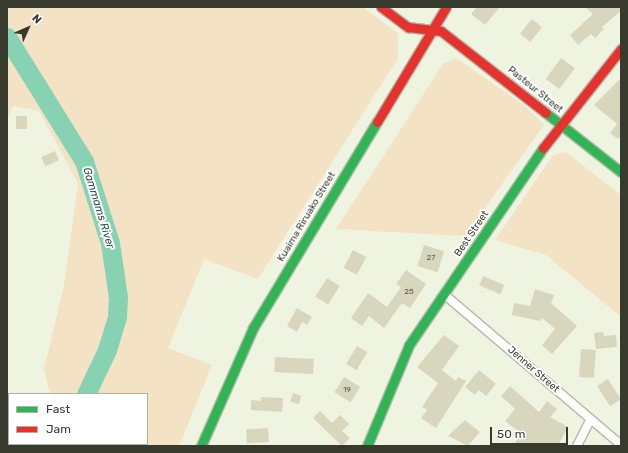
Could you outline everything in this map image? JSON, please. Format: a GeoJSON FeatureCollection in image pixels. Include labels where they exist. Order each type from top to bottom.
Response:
{"type":"FeatureCollection","features":[{"type":"Feature","properties":{"kind":"street","name":"Pasteur Street"},"geometry":{"type":"LineString","coordinates":[[381,7],[408,27],[441,31],[471,52],[621,172]]}},
{"type":"Feature","properties":{"kind":"street","name":"Kuaima Riruako Street"},"geometry":{"type":"LineString","coordinates":[[201,446],[253,328],[446,7]]}},
{"type":"Feature","properties":{"kind":"street","name":"Best Street"},"geometry":{"type":"LineString","coordinates":[[367,446],[409,345],[560,124],[621,49]]}},
{"type":"Feature","properties":{"kind":"street","name":"Jenner Street"},"geometry":{"type":"LineString","coordinates":[[445,294],[621,445]]}},
{"type":"Feature","properties":{"kind":"street"},"geometry":{"type":"LineString","coordinates":[[577,446],[591,419]]}},
{"type":"Feature","properties":{"kind":"shaded area"},"geometry":{"type":"Polygon","coordinates":[[[7,7],[363,7],[398,34],[398,58],[258,279],[204,259],[168,348],[212,365],[179,446],[64,446],[148,445],[148,393],[50,393],[44,369],[64,285],[78,183],[39,111],[13,106],[7,120],[7,7]]]}},
{"type":"Feature","properties":{"kind":"shaded area"},"geometry":{"type":"Polygon","coordinates":[[[456,58],[525,106],[544,125],[465,236],[336,229],[443,64],[456,58]]]}},
{"type":"Feature","properties":{"kind":"shaded area"},"geometry":{"type":"Polygon","coordinates":[[[566,152],[621,195],[621,317],[546,255],[495,240],[553,155],[566,152]]]}},
{"type":"Feature","properties":{"kind":"building"},"geometry":{"type":"Polygon","coordinates":[[[477,7],[500,7],[485,25],[471,14],[477,7]]]}},
{"type":"Feature","properties":{"kind":"building"},"geometry":{"type":"Polygon","coordinates":[[[585,7],[621,7],[621,11],[602,27],[604,29],[595,38],[591,34],[578,45],[570,35],[593,14],[585,7]]]}},
{"type":"Feature","properties":{"kind":"building"},"geometry":{"type":"Polygon","coordinates":[[[532,19],[542,27],[530,42],[520,34],[532,19]]]}},
{"type":"Feature","properties":{"kind":"building"},"geometry":{"type":"Polygon","coordinates":[[[561,58],[575,68],[559,89],[546,79],[561,58]]]}},
{"type":"Feature","properties":{"kind":"building"},"geometry":{"type":"Polygon","coordinates":[[[621,78],[621,135],[618,139],[610,133],[617,124],[594,105],[621,78]]]}},
{"type":"Feature","properties":{"kind":"building"},"geometry":{"type":"Polygon","coordinates":[[[16,116],[27,116],[27,129],[16,129],[16,116]]]}},
{"type":"Feature","properties":{"kind":"building"},"geometry":{"type":"Polygon","coordinates":[[[55,151],[59,160],[45,166],[41,157],[55,151]]]}},
{"type":"Feature","properties":{"kind":"building"},"geometry":{"type":"Polygon","coordinates":[[[424,245],[444,251],[438,272],[418,266],[424,245]]]}},
{"type":"Feature","properties":{"kind":"building"},"geometry":{"type":"Polygon","coordinates":[[[353,250],[366,257],[357,275],[344,268],[353,250]]]}},
{"type":"Feature","properties":{"kind":"building"},"geometry":{"type":"Polygon","coordinates":[[[406,270],[426,284],[410,308],[402,303],[384,328],[369,316],[362,326],[351,318],[368,293],[387,307],[401,287],[396,284],[406,270]]]}},
{"type":"Feature","properties":{"kind":"building"},"geometry":{"type":"Polygon","coordinates":[[[483,276],[504,285],[500,294],[479,285],[483,276]]]}},
{"type":"Feature","properties":{"kind":"building"},"geometry":{"type":"Polygon","coordinates":[[[327,278],[340,286],[328,305],[315,297],[327,278]]]}},
{"type":"Feature","properties":{"kind":"building"},"geometry":{"type":"Polygon","coordinates":[[[535,289],[554,295],[551,303],[577,326],[552,354],[542,345],[555,329],[542,318],[540,321],[512,315],[514,303],[530,306],[535,289]]]}},
{"type":"Feature","properties":{"kind":"building"},"geometry":{"type":"Polygon","coordinates":[[[297,308],[312,317],[307,325],[302,322],[297,332],[287,326],[297,308]]]}},
{"type":"Feature","properties":{"kind":"building"},"geometry":{"type":"Polygon","coordinates":[[[603,332],[604,336],[616,335],[617,347],[596,349],[594,333],[603,332]]]}},
{"type":"Feature","properties":{"kind":"building"},"geometry":{"type":"Polygon","coordinates":[[[444,335],[459,346],[442,370],[456,381],[458,377],[466,381],[436,428],[421,418],[427,410],[422,407],[438,383],[417,367],[444,335]]]}},
{"type":"Feature","properties":{"kind":"building"},"geometry":{"type":"Polygon","coordinates":[[[357,346],[367,352],[356,370],[346,364],[357,346]]]}},
{"type":"Feature","properties":{"kind":"building"},"geometry":{"type":"Polygon","coordinates":[[[581,349],[596,350],[594,378],[579,377],[581,349]]]}},
{"type":"Feature","properties":{"kind":"building"},"geometry":{"type":"Polygon","coordinates":[[[275,357],[314,359],[313,374],[274,372],[275,357]]]}},
{"type":"Feature","properties":{"kind":"building"},"geometry":{"type":"Polygon","coordinates":[[[479,370],[496,384],[486,396],[479,390],[475,395],[465,387],[479,370]]]}},
{"type":"Feature","properties":{"kind":"building"},"geometry":{"type":"Polygon","coordinates":[[[344,377],[360,387],[351,402],[334,392],[344,377]]]}},
{"type":"Feature","properties":{"kind":"building"},"geometry":{"type":"Polygon","coordinates":[[[608,379],[621,399],[610,406],[597,386],[608,379]]]}},
{"type":"Feature","properties":{"kind":"building"},"geometry":{"type":"Polygon","coordinates":[[[510,386],[539,412],[547,401],[557,409],[550,417],[568,427],[558,446],[512,446],[522,434],[505,421],[515,409],[501,396],[510,386]]]}},
{"type":"Feature","properties":{"kind":"building"},"geometry":{"type":"Polygon","coordinates":[[[293,393],[302,396],[299,404],[290,402],[293,393]]]}},
{"type":"Feature","properties":{"kind":"building"},"geometry":{"type":"Polygon","coordinates":[[[261,397],[283,398],[282,412],[251,410],[251,400],[261,401],[261,397]]]}},
{"type":"Feature","properties":{"kind":"building"},"geometry":{"type":"Polygon","coordinates":[[[320,411],[332,423],[340,415],[349,424],[342,431],[350,438],[342,446],[313,418],[320,411]]]}},
{"type":"Feature","properties":{"kind":"building"},"geometry":{"type":"Polygon","coordinates":[[[465,420],[480,432],[468,446],[448,436],[465,420]]]}},
{"type":"Feature","properties":{"kind":"building"},"geometry":{"type":"Polygon","coordinates":[[[268,428],[269,442],[247,444],[246,430],[268,428]]]}},
{"type":"Feature","properties":{"kind":"waterway","name":"Gammams River"},"geometry":{"type":"LineString","coordinates":[[7,37],[84,161],[110,243],[118,297],[117,317],[107,350],[86,393]]}},
{"type":"Feature","properties":{"kind":"traffic: fast"},"geometry":{"type":"LineString","coordinates":[[546,113],[621,172]]}},
{"type":"Feature","properties":{"kind":"traffic: fast"},"geometry":{"type":"LineString","coordinates":[[201,446],[253,328],[377,122]]}},
{"type":"Feature","properties":{"kind":"traffic: fast"},"geometry":{"type":"LineString","coordinates":[[367,446],[409,345],[543,148]]}},
{"type":"Feature","properties":{"kind":"traffic: jam"},"geometry":{"type":"LineString","coordinates":[[381,7],[408,27],[441,31],[546,113]]}},
{"type":"Feature","properties":{"kind":"traffic: jam"},"geometry":{"type":"LineString","coordinates":[[377,122],[446,7]]}},
{"type":"Feature","properties":{"kind":"traffic: jam"},"geometry":{"type":"LineString","coordinates":[[543,148],[621,49]]}}]}
